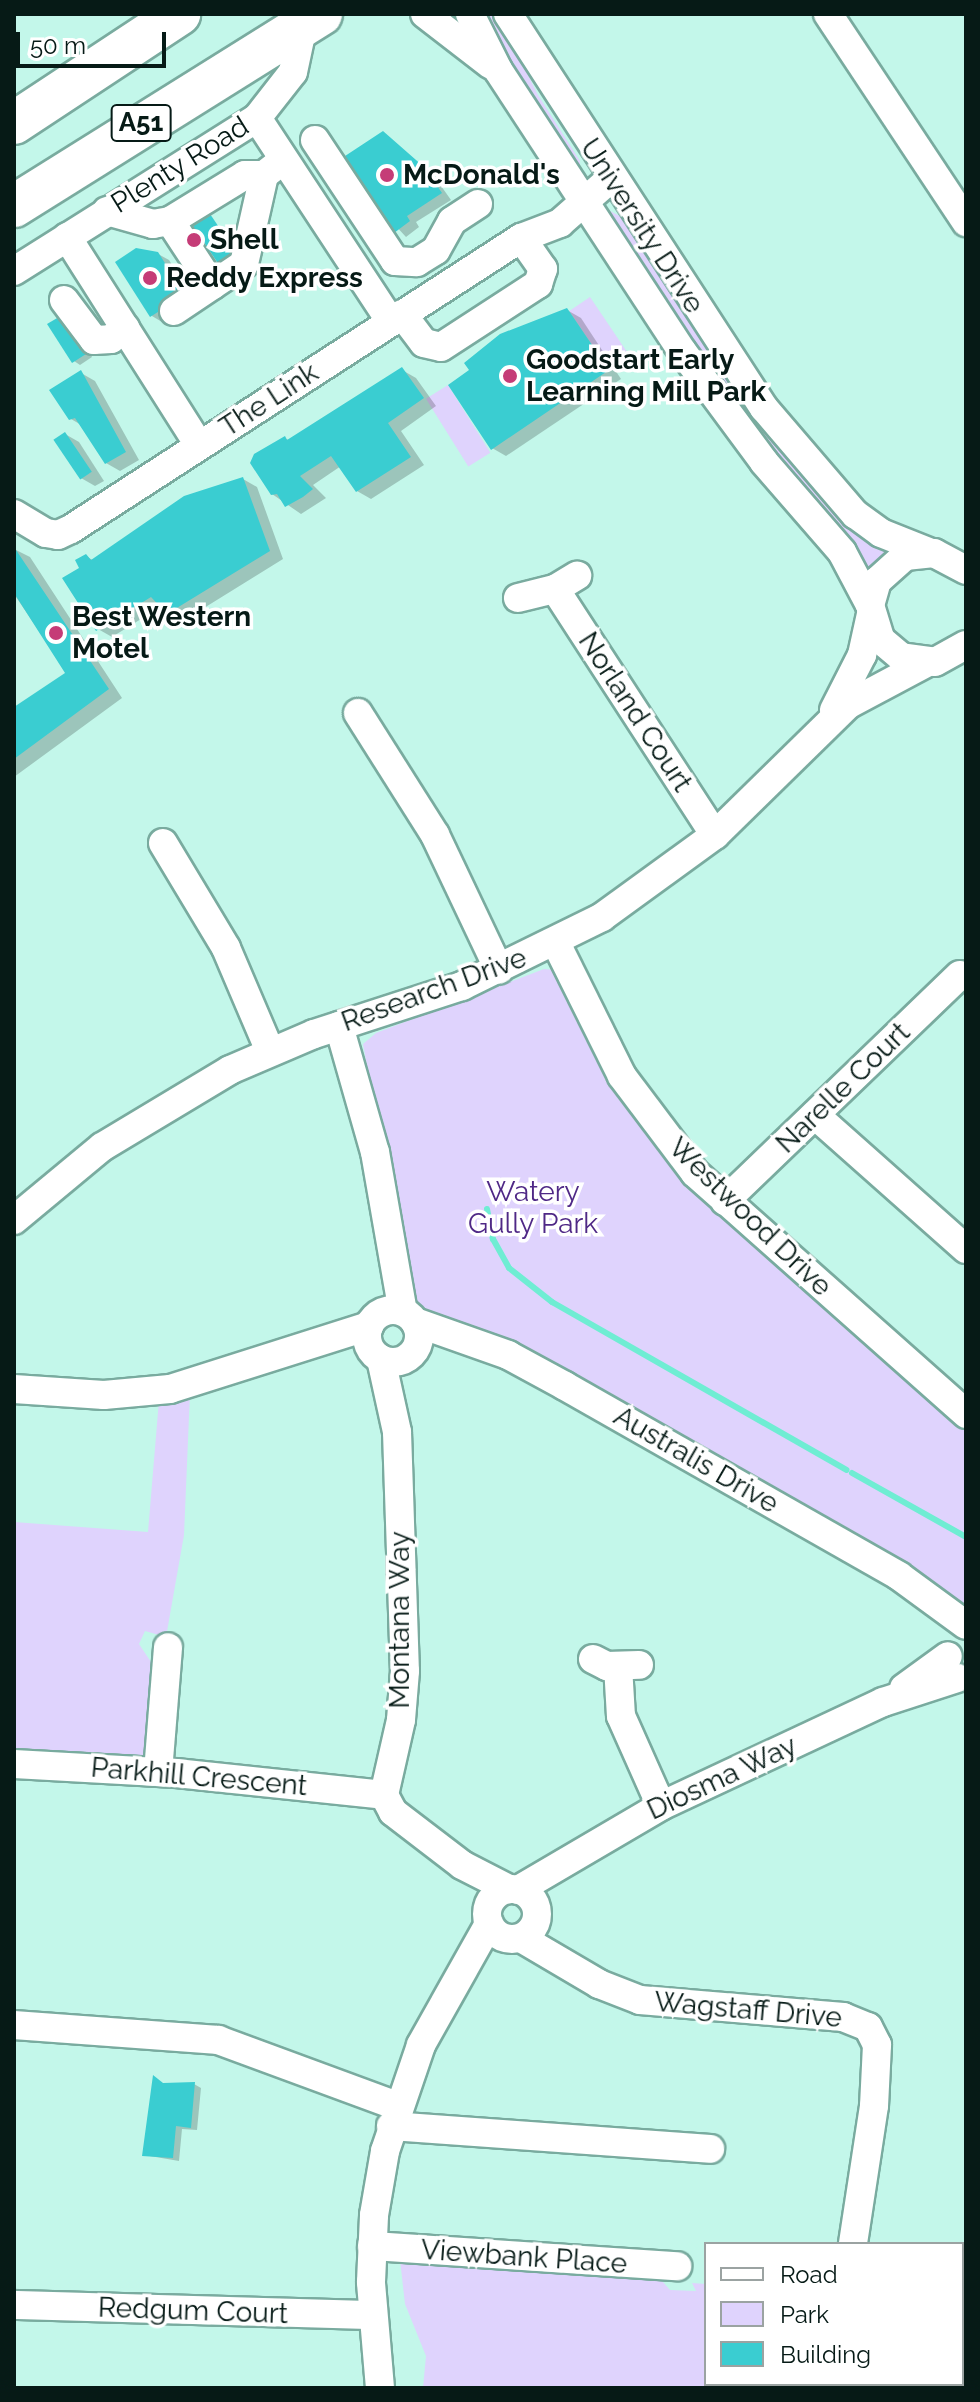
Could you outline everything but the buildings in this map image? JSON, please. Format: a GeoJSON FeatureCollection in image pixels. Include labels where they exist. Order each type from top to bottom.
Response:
{"type":"FeatureCollection","features":[{"type":"Feature","properties":{"kind":"highway","name":"A51"},"geometry":{"type":"LineString","coordinates":[[14,123],[179,14]]}},
{"type":"Feature","properties":{"kind":"highway","name":"Plenty Road"},"geometry":{"type":"LineString","coordinates":[[14,206],[312,20]]}},
{"type":"Feature","properties":{"kind":"street","name":"University Drive"},"geometry":{"type":"LineString","coordinates":[[425,14],[498,70]]}},
{"type":"Feature","properties":{"kind":"street","name":"University Drive"},"geometry":{"type":"LineString","coordinates":[[470,14],[498,70],[730,419],[842,552],[890,650],[932,662]]}},
{"type":"Feature","properties":{"kind":"street","name":"University Drive"},"geometry":{"type":"LineString","coordinates":[[508,14],[610,179],[722,349],[804,457],[867,523],[966,570]]}},
{"type":"Feature","properties":{"kind":"street"},"geometry":{"type":"LineString","coordinates":[[828,14],[966,222]]}},
{"type":"Feature","properties":{"kind":"street","name":"Plenty Road"},"geometry":{"type":"LineString","coordinates":[[14,271],[249,123],[293,72],[312,20]]}},
{"type":"Feature","properties":{"kind":"street"},"geometry":{"type":"LineString","coordinates":[[249,123],[264,170],[396,318],[424,343],[441,347],[538,284],[543,269],[521,238]]}},
{"type":"Feature","properties":{"kind":"street"},"geometry":{"type":"LineString","coordinates":[[174,311],[244,264],[264,170],[249,123]]}},
{"type":"Feature","properties":{"kind":"street"},"geometry":{"type":"LineString","coordinates":[[315,140],[391,259],[404,261],[443,234],[458,216],[478,204]]}},
{"type":"Feature","properties":{"kind":"street"},"geometry":{"type":"LineString","coordinates":[[107,211],[153,224],[170,221],[264,170]]}},
{"type":"Feature","properties":{"kind":"street","name":"The Link"},"geometry":{"type":"LineString","coordinates":[[14,514],[58,535],[521,238],[560,223],[582,197],[610,179]]}},
{"type":"Feature","properties":{"kind":"street"},"geometry":{"type":"LineString","coordinates":[[170,221],[212,285]]}},
{"type":"Feature","properties":{"kind":"street"},"geometry":{"type":"LineString","coordinates":[[67,237],[199,445]]}},
{"type":"Feature","properties":{"kind":"street"},"geometry":{"type":"LineString","coordinates":[[64,300],[94,340],[111,339],[125,328]]}},
{"type":"Feature","properties":{"kind":"street","name":"Research Drive"},"geometry":{"type":"LineString","coordinates":[[828,722],[862,655],[877,581],[893,562],[932,552],[966,538]]}},
{"type":"Feature","properties":{"kind":"street","name":"Norland Court"},"geometry":{"type":"LineString","coordinates":[[518,598],[566,583],[715,835]]}},
{"type":"Feature","properties":{"kind":"street","name":"Research Drive"},"geometry":{"type":"LineString","coordinates":[[14,1220],[127,1130],[270,1051],[499,970],[556,943],[635,896],[715,835],[828,722],[868,690],[966,645]]}},
{"type":"Feature","properties":{"kind":"street"},"geometry":{"type":"LineString","coordinates":[[932,662],[966,669]]}},
{"type":"Feature","properties":{"kind":"street"},"geometry":{"type":"LineString","coordinates":[[358,713],[435,835],[499,970]]}},
{"type":"Feature","properties":{"kind":"street"},"geometry":{"type":"LineString","coordinates":[[163,843],[226,948],[270,1051]]}},
{"type":"Feature","properties":{"kind":"street","name":"Westwood Drive"},"geometry":{"type":"LineString","coordinates":[[556,943],[622,1076],[669,1144],[725,1201],[964,1407]]}},
{"type":"Feature","properties":{"kind":"street","name":"Narelle Court"},"geometry":{"type":"LineString","coordinates":[[725,1201],[960,975]]}},
{"type":"Feature","properties":{"kind":"street","name":"Montana Way"},"geometry":{"type":"LineString","coordinates":[[339,1026],[375,1152],[388,1236],[405,1686],[384,1795]]}},
{"type":"Feature","properties":{"kind":"street"},"geometry":{"type":"LineString","coordinates":[[815,1115],[966,1249]]}},
{"type":"Feature","properties":{"kind":"street"},"geometry":{"type":"LineString","coordinates":[[14,1389],[104,1395],[170,1389],[316,1345],[393,1336]]}},
{"type":"Feature","properties":{"kind":"street","name":"Australis Drive"},"geometry":{"type":"LineString","coordinates":[[393,1336],[466,1339],[554,1380],[921,1590],[959,1654]]}},
{"type":"Feature","properties":{"kind":"street"},"geometry":{"type":"LineString","coordinates":[[158,1772],[165,1644]]}},
{"type":"Feature","properties":{"kind":"street","name":"Diosma Way"},"geometry":{"type":"LineString","coordinates":[[512,1914],[566,1864],[661,1806],[883,1702],[959,1654]]}},
{"type":"Feature","properties":{"kind":"street"},"geometry":{"type":"LineString","coordinates":[[617,1664],[621,1716],[661,1806]]}},
{"type":"Feature","properties":{"kind":"street","name":"Parkhill Crescent"},"geometry":{"type":"LineString","coordinates":[[14,1764],[158,1772],[384,1795]]}},
{"type":"Feature","properties":{"kind":"street"},"geometry":{"type":"LineString","coordinates":[[380,2388],[372,2315],[372,2246],[394,2116],[421,2045],[458,1980],[512,1914],[462,1865],[393,1812],[384,1795]]}},
{"type":"Feature","properties":{"kind":"street","name":"Wagstaff Drive"},"geometry":{"type":"LineString","coordinates":[[512,1914],[560,1958],[599,1984],[640,2000],[843,2017],[873,2032],[877,2045],[872,2133],[853,2242]]}},
{"type":"Feature","properties":{"kind":"street"},"geometry":{"type":"LineString","coordinates":[[14,2025],[218,2040],[394,2116],[710,2149]]}},
{"type":"Feature","properties":{"kind":"street","name":"Viewbank Place"},"geometry":{"type":"LineString","coordinates":[[372,2246],[679,2267]]}},
{"type":"Feature","properties":{"kind":"street","name":"Redgum Court"},"geometry":{"type":"LineString","coordinates":[[14,2305],[372,2315]]}},
{"type":"Feature","properties":{"kind":"green space"},"geometry":{"type":"Polygon","coordinates":[[[482,14],[497,14],[538,95],[580,161],[580,172],[482,14]]]}},
{"type":"Feature","properties":{"kind":"green space"},"geometry":{"type":"Polygon","coordinates":[[[601,206],[625,219],[890,548],[867,570],[748,434],[601,206]]]}},
{"type":"Feature","properties":{"kind":"green space"},"geometry":{"type":"Polygon","coordinates":[[[590,297],[630,357],[610,371],[569,311],[590,297]]]}},
{"type":"Feature","properties":{"kind":"green space"},"geometry":{"type":"Polygon","coordinates":[[[448,385],[490,453],[468,467],[426,399],[448,385]]]}},
{"type":"Feature","properties":{"kind":"green space","name":"Watery Gully Park"},"geometry":{"type":"Polygon","coordinates":[[[544,969],[556,970],[610,1077],[966,1427],[966,1616],[411,1305],[363,1044],[376,1033],[544,969]]]}},
{"type":"Feature","properties":{"kind":"green space"},"geometry":{"type":"Polygon","coordinates":[[[190,1393],[184,1535],[166,1637],[145,1631],[139,1644],[157,1671],[146,1754],[140,1758],[14,1751],[14,1522],[148,1532],[159,1400],[190,1393]]]}},
{"type":"Feature","properties":{"kind":"green space"},"geometry":{"type":"Polygon","coordinates":[[[400,2260],[655,2273],[670,2290],[696,2291],[692,2283],[704,2284],[704,2386],[781,2388],[423,2388],[426,2356],[405,2304],[400,2260]]]}},
{"type":"Feature","properties":{"kind":"waterway"},"geometry":{"type":"LineString","coordinates":[[487,1209],[493,1239],[509,1268],[552,1302],[846,1470]]}},
{"type":"Feature","properties":{"kind":"waterway"},"geometry":{"type":"LineString","coordinates":[[852,1473],[966,1537]]}},
{"type":"Feature","properties":{"kind":"place","name":"McDonald's"},"geometry":{"type":"Point","coordinates":[387,175]}},
{"type":"Feature","properties":{"kind":"place","name":"Shell"},"geometry":{"type":"Point","coordinates":[194,240]}},
{"type":"Feature","properties":{"kind":"place","name":"Reddy Express"},"geometry":{"type":"Point","coordinates":[150,278]}},
{"type":"Feature","properties":{"kind":"place","name":"Goodstart Early Learning Mill Park"},"geometry":{"type":"Point","coordinates":[510,376]}},
{"type":"Feature","properties":{"kind":"place","name":"Best Western Motel"},"geometry":{"type":"Point","coordinates":[56,633]}}]}
